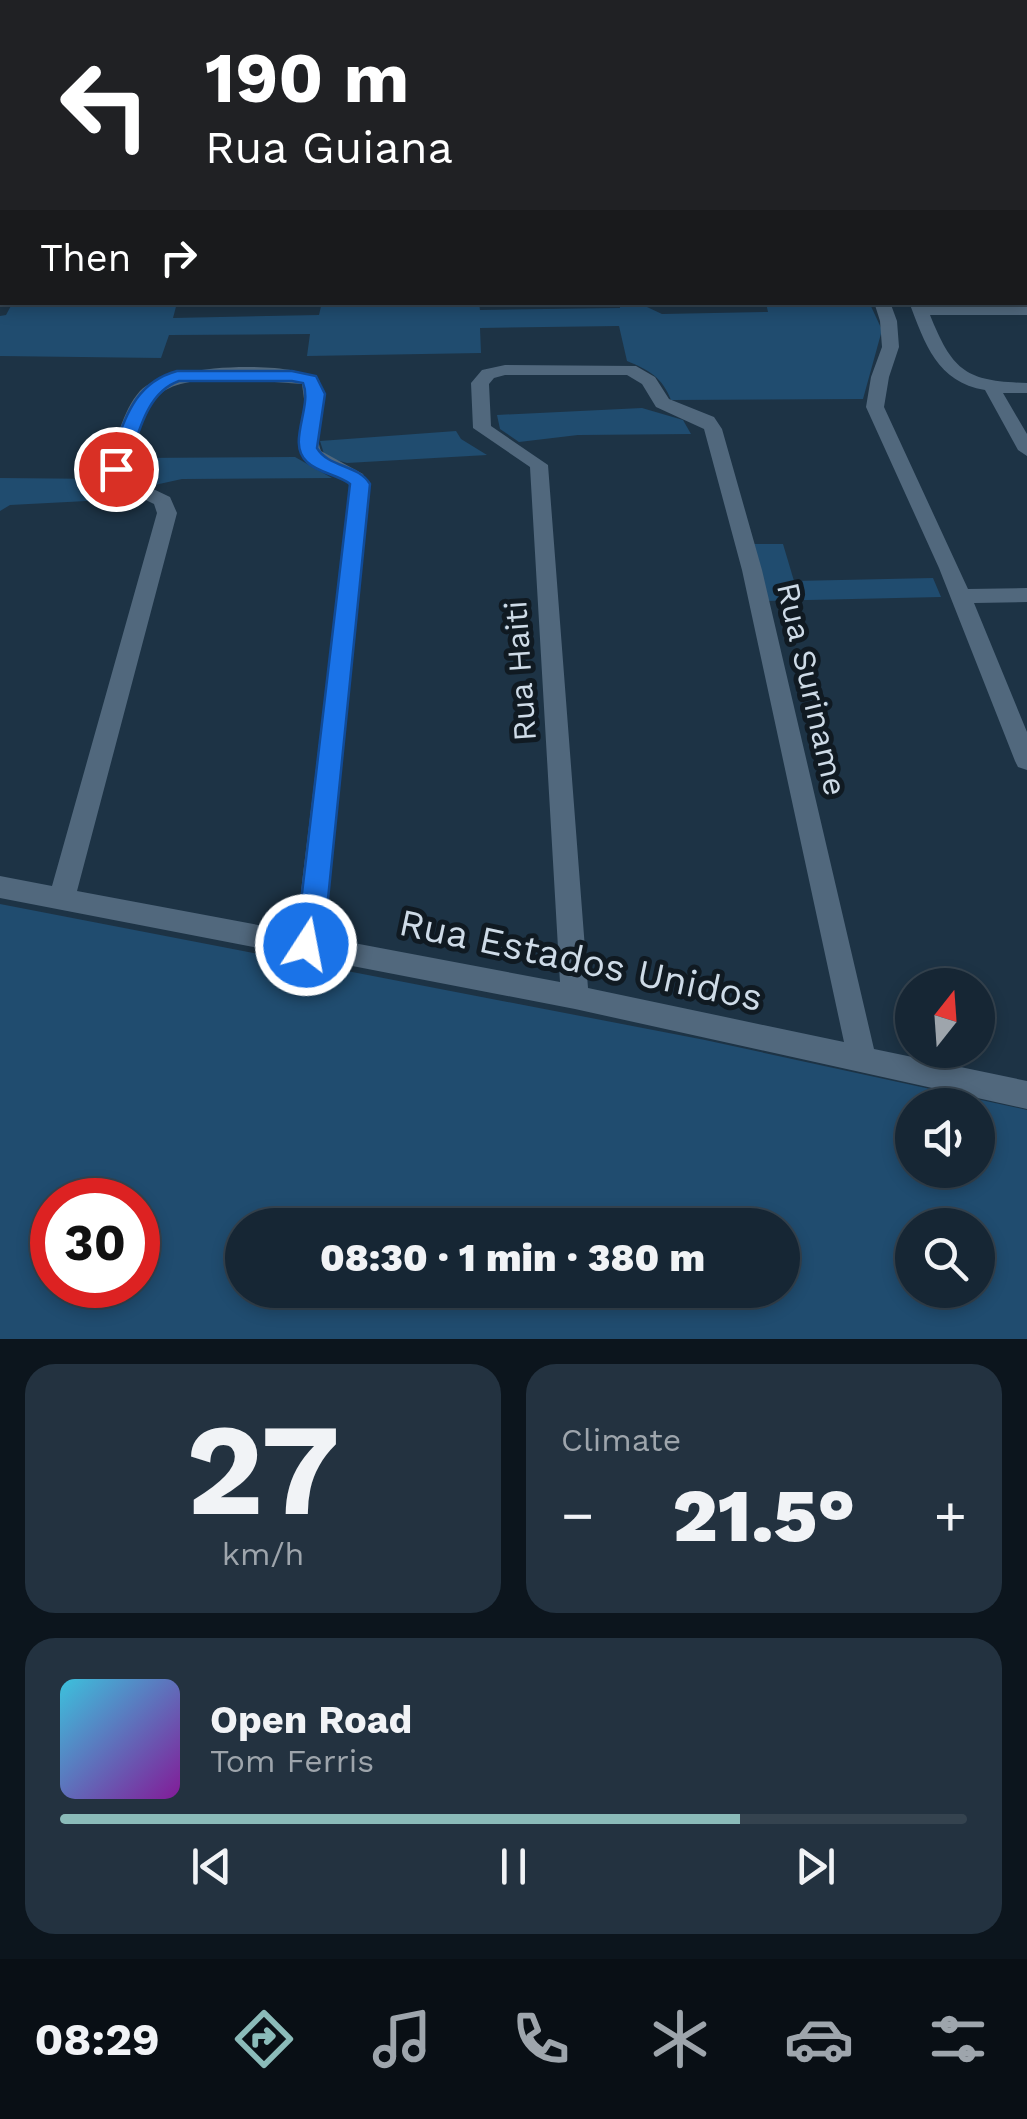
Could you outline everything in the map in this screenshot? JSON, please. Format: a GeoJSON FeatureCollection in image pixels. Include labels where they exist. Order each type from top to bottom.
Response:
{"type":"FeatureCollection","features":[{"type":"Feature","properties":{"kind":"street"},"geometry":{"type":"LineString","coordinates":[[883,305],[894,335],[892,350],[876,382],[875,407],[961,596],[1027,762]]}},
{"type":"Feature","properties":{"kind":"street"},"geometry":{"type":"LineString","coordinates":[[1027,310],[919,306],[951,374],[992,388],[1027,388]]}},
{"type":"Feature","properties":{"kind":"street","name":"Rua Haiti"},"geometry":{"type":"LineString","coordinates":[[575,997],[539,465],[482,428],[480,383],[488,374],[504,370],[630,370],[640,374]]}},
{"type":"Feature","properties":{"kind":"street","name":"Rua Suriname"},"geometry":{"type":"LineString","coordinates":[[640,374],[650,380],[662,403],[708,420],[713,430],[752,570],[862,1059]]}},
{"type":"Feature","properties":{"kind":"street"},"geometry":{"type":"LineString","coordinates":[[62,897],[167,513],[163,501],[120,480],[116,469],[146,395],[157,383],[177,376],[292,376],[310,380],[316,394],[308,448],[314,460],[356,478],[360,490],[313,919],[306,945]]}},
{"type":"Feature","properties":{"kind":"street"},"geometry":{"type":"LineString","coordinates":[[992,388],[1027,450]]}},
{"type":"Feature","properties":{"kind":"street"},"geometry":{"type":"LineString","coordinates":[[961,596],[1027,595]]}},
{"type":"Feature","properties":{"kind":"street","name":"Rua Estados Unidos"},"geometry":{"type":"LineString","coordinates":[[0,887],[575,997],[1027,1094]]}},
{"type":"Feature","properties":{"kind":"shaded area"},"geometry":{"type":"Polygon","coordinates":[[[11,305],[176,305],[173,318],[319,315],[321,305],[479,305],[480,310],[646,305],[662,314],[768,312],[766,305],[870,305],[882,330],[863,399],[671,400],[654,375],[627,361],[619,326],[480,328],[481,353],[307,356],[310,334],[169,335],[161,358],[0,356],[0,316],[6,315],[11,305]]]}},
{"type":"Feature","properties":{"kind":"shaded area"},"geometry":{"type":"Polygon","coordinates":[[[642,408],[683,420],[691,434],[578,435],[519,442],[500,429],[497,415],[642,408]]]}},
{"type":"Feature","properties":{"kind":"shaded area"},"geometry":{"type":"Polygon","coordinates":[[[456,431],[461,439],[487,455],[347,463],[325,457],[320,441],[456,431]]]}},
{"type":"Feature","properties":{"kind":"shaded area"},"geometry":{"type":"Polygon","coordinates":[[[295,457],[332,478],[182,479],[150,486],[133,477],[129,463],[135,458],[295,457]]]}},
{"type":"Feature","properties":{"kind":"shaded area"},"geometry":{"type":"Polygon","coordinates":[[[0,478],[106,479],[107,489],[125,499],[10,505],[0,511],[0,478]]]}},
{"type":"Feature","properties":{"kind":"shaded area"},"geometry":{"type":"Polygon","coordinates":[[[749,544],[783,544],[794,581],[933,578],[941,597],[764,601],[749,544]]]}},
{"type":"Feature","properties":{"kind":"shaded area"},"geometry":{"type":"Polygon","coordinates":[[[0,904],[705,1040],[926,1088],[895,1088],[895,1188],[995,1188],[995,1103],[1027,1110],[1027,1339],[0,1339],[0,904]]]}},
{"type":"Feature","properties":{"kind":"route"},"geometry":{"type":"LineString","coordinates":[[116,469],[146,395],[157,383],[177,376],[292,376],[310,380],[316,394],[308,448],[314,460],[356,478],[360,484],[313,919],[306,945]]}}]}
